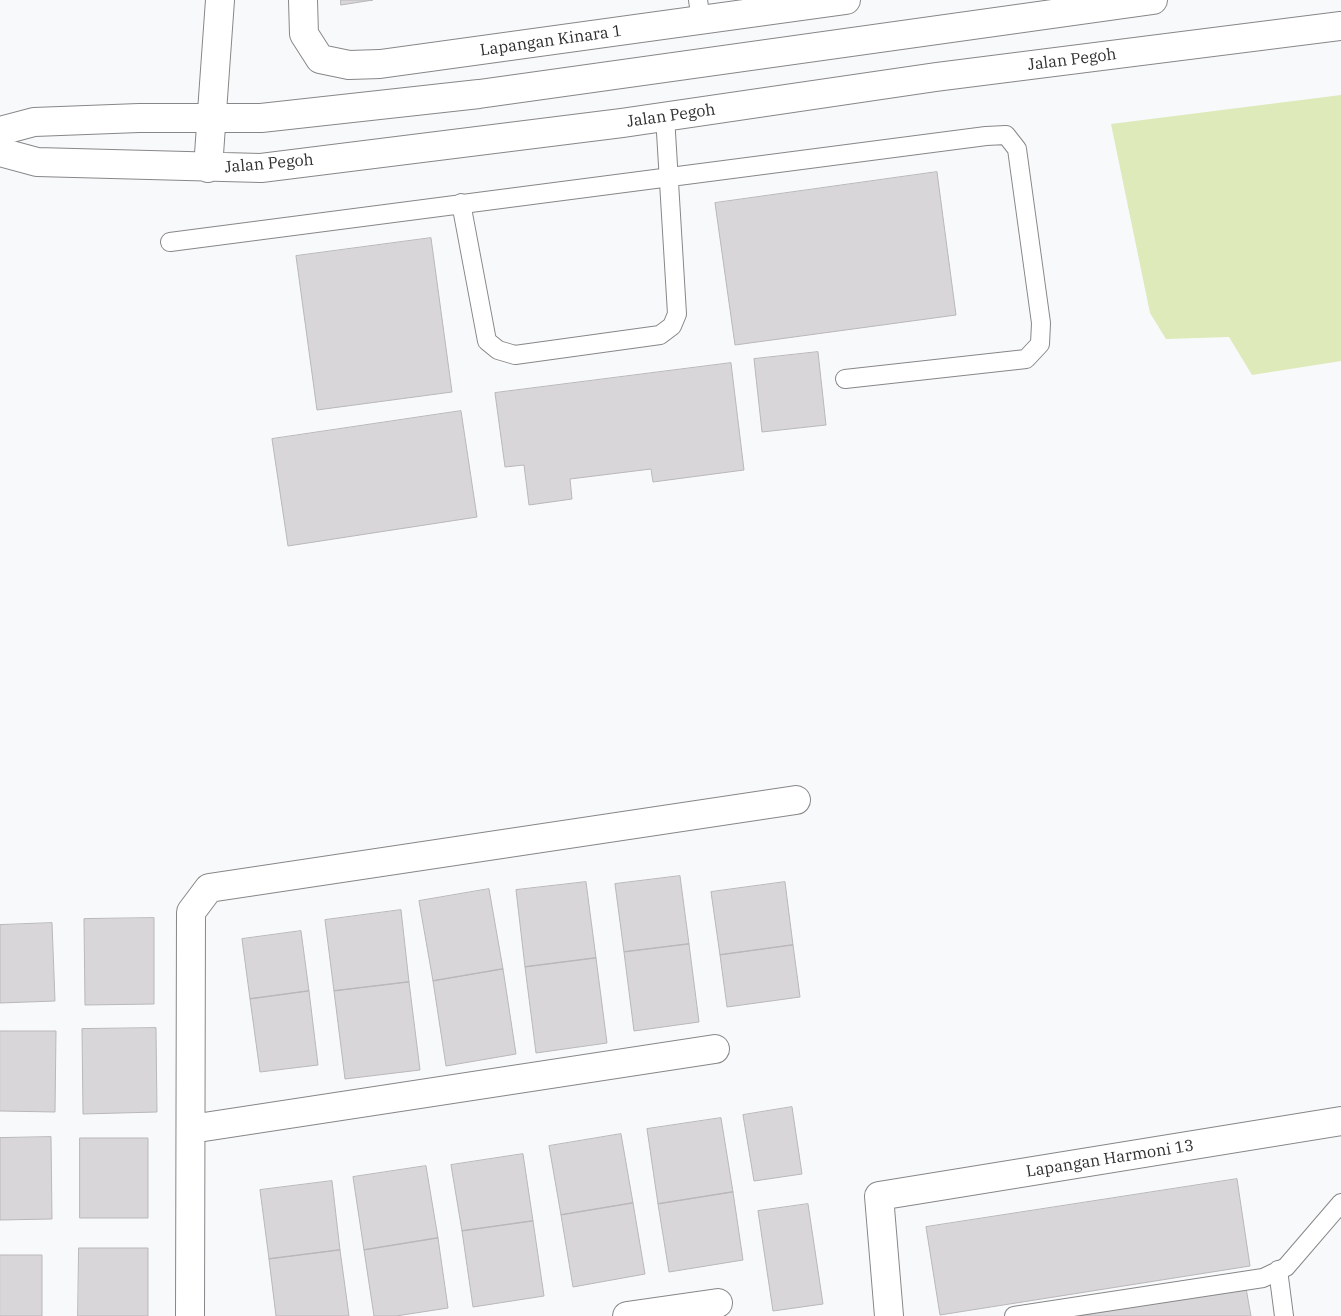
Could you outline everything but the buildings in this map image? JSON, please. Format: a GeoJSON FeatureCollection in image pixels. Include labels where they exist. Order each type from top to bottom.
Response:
{"type":"FeatureCollection","features":[{"type":"Feature","properties":{"kind":"street"},"geometry":{"type":"LineString","coordinates":[[208,168],[220,0]]}},
{"type":"Feature","properties":{"kind":"street","name":"Lapangan Kinara 1"},"geometry":{"type":"LineString","coordinates":[[303,0],[304,34],[320,59],[349,64],[380,64],[700,10],[846,0]]}},
{"type":"Feature","properties":{"kind":"street"},"geometry":{"type":"LineString","coordinates":[[0,131],[34,122],[139,118],[261,118],[479,94],[1153,0]]}},
{"type":"Feature","properties":{"kind":"street","name":"Jalan Pegoh"},"geometry":{"type":"LineString","coordinates":[[0,152],[37,162],[261,168],[665,116],[936,77],[1341,26]]}},
{"type":"Feature","properties":{"kind":"street"},"geometry":{"type":"LineString","coordinates":[[190,1316],[191,912],[208,888],[796,800]]}},
{"type":"Feature","properties":{"kind":"street"},"geometry":{"type":"LineString","coordinates":[[191,1129],[715,1049]]}},
{"type":"Feature","properties":{"kind":"street","name":"Lapangan Harmoni 13"},"geometry":{"type":"LineString","coordinates":[[889,1316],[879,1196],[1341,1121]]}},
{"type":"Feature","properties":{"kind":"street"},"geometry":{"type":"LineString","coordinates":[[627,1316],[718,1303]]}},
{"type":"Feature","properties":{"kind":"lane"},"geometry":{"type":"LineString","coordinates":[[461,204],[487,341],[498,350],[515,354],[660,335],[672,326],[677,314],[665,116]]}},
{"type":"Feature","properties":{"kind":"lane"},"geometry":{"type":"LineString","coordinates":[[170,242],[1006,135],[1017,148],[1041,324],[1040,344],[1026,359],[845,379]]}},
{"type":"Feature","properties":{"kind":"lane"},"geometry":{"type":"LineString","coordinates":[[1014,1316],[1263,1278],[1286,1267],[1341,1203]]}},
{"type":"Feature","properties":{"kind":"lane"},"geometry":{"type":"LineString","coordinates":[[1278,1270],[1284,1316]]}},
{"type":"Feature","properties":{"kind":"green space"},"geometry":{"type":"Polygon","coordinates":[[[1341,95],[1341,361],[1252,375],[1229,337],[1166,339],[1150,313],[1111,124],[1341,95]]]}}]}
